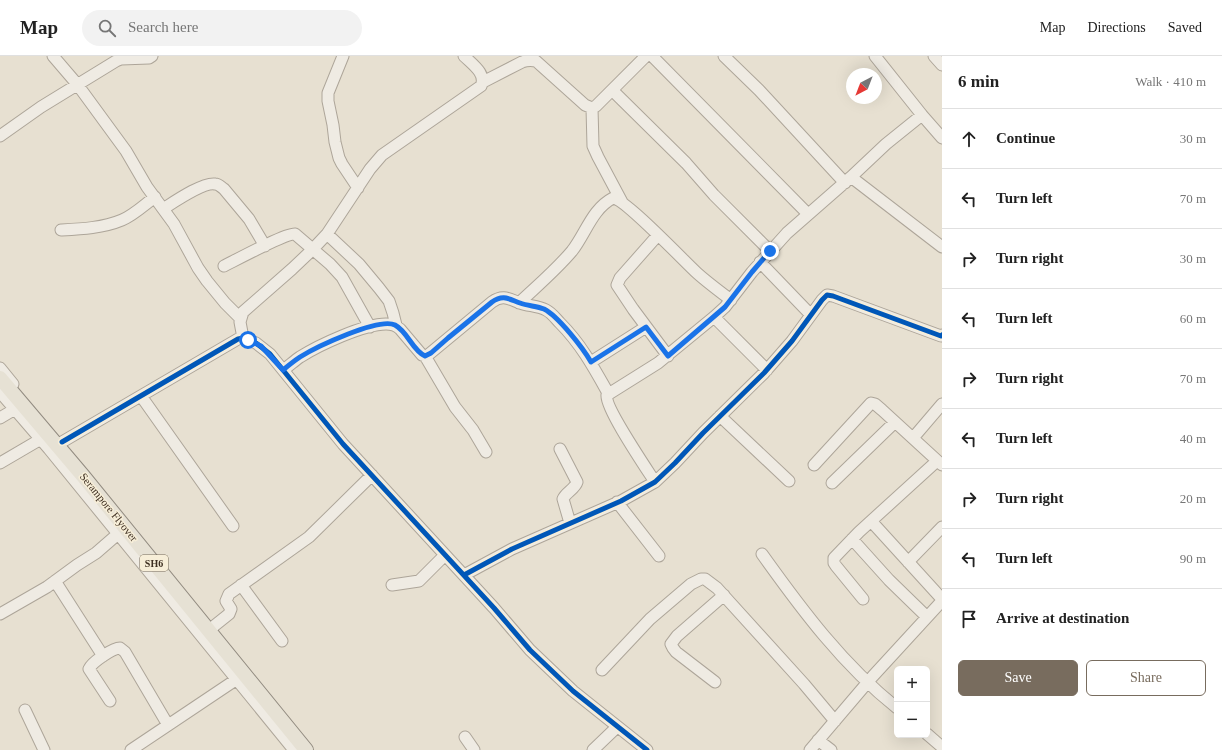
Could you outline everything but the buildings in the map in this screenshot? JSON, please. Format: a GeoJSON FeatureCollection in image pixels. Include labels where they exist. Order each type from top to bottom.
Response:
{"type":"FeatureCollection","features":[{"type":"Feature","properties":{"kind":"main road","name":"Serampore Flyover"},"geometry":{"type":"LineString","coordinates":[[0,378],[83,476],[306,750]]}},
{"type":"Feature","properties":{"kind":"street"},"geometry":{"type":"LineString","coordinates":[[53,56],[77,84],[126,151],[174,224],[198,268],[207,281],[225,303],[240,318]]}},
{"type":"Feature","properties":{"kind":"street"},"geometry":{"type":"LineString","coordinates":[[343,56],[330,87],[328,101],[339,158],[358,188]]}},
{"type":"Feature","properties":{"kind":"street"},"geometry":{"type":"LineString","coordinates":[[464,56],[482,74],[483,82]]}},
{"type":"Feature","properties":{"kind":"street"},"geometry":{"type":"LineString","coordinates":[[592,108],[596,106],[646,56]]}},
{"type":"Feature","properties":{"kind":"street"},"geometry":{"type":"LineString","coordinates":[[652,56],[808,214]]}},
{"type":"Feature","properties":{"kind":"street"},"geometry":{"type":"LineString","coordinates":[[724,56],[848,180],[942,247]]}},
{"type":"Feature","properties":{"kind":"street"},"geometry":{"type":"LineString","coordinates":[[875,56],[942,138]]}},
{"type":"Feature","properties":{"kind":"street"},"geometry":{"type":"LineString","coordinates":[[934,56],[942,65]]}},
{"type":"Feature","properties":{"kind":"street"},"geometry":{"type":"LineString","coordinates":[[0,136],[77,84],[121,59],[150,57]]}},
{"type":"Feature","properties":{"kind":"street"},"geometry":{"type":"LineString","coordinates":[[242,338],[240,318],[245,309],[328,234],[382,155],[476,90],[483,82],[524,59],[536,61],[585,105],[592,108]]}},
{"type":"Feature","properties":{"kind":"street"},"geometry":{"type":"LineString","coordinates":[[612,90],[686,163],[770,251]]}},
{"type":"Feature","properties":{"kind":"street"},"geometry":{"type":"LineString","coordinates":[[592,108],[593,146],[622,203]]}},
{"type":"Feature","properties":{"kind":"street"},"geometry":{"type":"LineString","coordinates":[[654,482],[612,413],[606,399],[608,393],[668,356],[714,317],[725,307],[760,262],[787,233],[848,180],[886,144],[922,115]]}},
{"type":"Feature","properties":{"kind":"street"},"geometry":{"type":"LineString","coordinates":[[163,208],[200,187],[210,184],[220,185],[249,219],[265,246]]}},
{"type":"Feature","properties":{"kind":"street"},"geometry":{"type":"LineString","coordinates":[[61,230],[80,229],[113,223],[130,215],[155,197]]}},
{"type":"Feature","properties":{"kind":"street"},"geometry":{"type":"LineString","coordinates":[[519,303],[559,266],[577,244],[594,214],[603,204],[613,198],[618,199],[698,274],[731,300]]}},
{"type":"Feature","properties":{"kind":"street"},"geometry":{"type":"LineString","coordinates":[[224,266],[293,234],[299,236],[342,277],[370,327]]}},
{"type":"Feature","properties":{"kind":"street"},"geometry":{"type":"LineString","coordinates":[[328,234],[358,264],[389,301],[396,325],[419,352],[425,356],[455,407],[486,452]]}},
{"type":"Feature","properties":{"kind":"street"},"geometry":{"type":"LineString","coordinates":[[658,236],[617,283],[618,287],[668,356]]}},
{"type":"Feature","properties":{"kind":"street"},"geometry":{"type":"LineString","coordinates":[[760,262],[811,314]]}},
{"type":"Feature","properties":{"kind":"street"},"geometry":{"type":"LineString","coordinates":[[464,575],[512,549],[617,502],[654,482],[675,463],[767,370],[792,341],[825,297],[830,295],[942,336]]}},
{"type":"Feature","properties":{"kind":"street"},"geometry":{"type":"LineString","coordinates":[[425,356],[431,353],[498,298],[505,297],[519,303],[541,308],[549,312],[587,354],[608,393]]}},
{"type":"Feature","properties":{"kind":"street"},"geometry":{"type":"LineString","coordinates":[[714,317],[767,370]]}},
{"type":"Feature","properties":{"kind":"street"},"geometry":{"type":"LineString","coordinates":[[283,370],[312,350],[338,338],[370,327],[386,324],[396,325]]}},
{"type":"Feature","properties":{"kind":"street"},"geometry":{"type":"LineString","coordinates":[[591,362],[646,327]]}},
{"type":"Feature","properties":{"kind":"street"},"geometry":{"type":"LineString","coordinates":[[62,442],[231,342],[242,338],[261,346],[283,370],[343,444],[464,575],[530,650],[573,691],[647,750]]}},
{"type":"Feature","properties":{"kind":"street"},"geometry":{"type":"LineString","coordinates":[[0,368],[214,626],[314,750]]}},
{"type":"Feature","properties":{"kind":"street"},"geometry":{"type":"LineString","coordinates":[[0,392],[119,533],[294,750]]}},
{"type":"Feature","properties":{"kind":"street"},"geometry":{"type":"LineString","coordinates":[[141,396],[233,526]]}},
{"type":"Feature","properties":{"kind":"street"},"geometry":{"type":"LineString","coordinates":[[814,464],[870,404],[873,403],[940,463],[871,521],[833,560],[836,566],[863,599]]}},
{"type":"Feature","properties":{"kind":"street"},"geometry":{"type":"LineString","coordinates":[[913,438],[941,408]]}},
{"type":"Feature","properties":{"kind":"street"},"geometry":{"type":"LineString","coordinates":[[0,418],[15,409]]}},
{"type":"Feature","properties":{"kind":"street"},"geometry":{"type":"LineString","coordinates":[[720,416],[789,481]]}},
{"type":"Feature","properties":{"kind":"street"},"geometry":{"type":"LineString","coordinates":[[832,482],[895,422]]}},
{"type":"Feature","properties":{"kind":"street"},"geometry":{"type":"LineString","coordinates":[[0,463],[41,439]]}},
{"type":"Feature","properties":{"kind":"street"},"geometry":{"type":"LineString","coordinates":[[560,449],[577,482],[563,499],[570,523]]}},
{"type":"Feature","properties":{"kind":"street"},"geometry":{"type":"LineString","coordinates":[[214,626],[229,614],[231,609],[226,601],[229,594],[309,537],[372,475]]}},
{"type":"Feature","properties":{"kind":"street"},"geometry":{"type":"LineString","coordinates":[[617,502],[659,556]]}},
{"type":"Feature","properties":{"kind":"street"},"geometry":{"type":"LineString","coordinates":[[810,750],[868,682],[942,600],[871,521]]}},
{"type":"Feature","properties":{"kind":"street"},"geometry":{"type":"LineString","coordinates":[[908,562],[942,527]]}},
{"type":"Feature","properties":{"kind":"street"},"geometry":{"type":"LineString","coordinates":[[0,614],[55,581],[76,565],[96,553],[119,533]]}},
{"type":"Feature","properties":{"kind":"street"},"geometry":{"type":"LineString","coordinates":[[852,539],[889,580],[927,617]]}},
{"type":"Feature","properties":{"kind":"street"},"geometry":{"type":"LineString","coordinates":[[762,554],[790,594],[825,638],[868,682],[894,705]]}},
{"type":"Feature","properties":{"kind":"street"},"geometry":{"type":"LineString","coordinates":[[392,585],[419,581],[445,555]]}},
{"type":"Feature","properties":{"kind":"street"},"geometry":{"type":"LineString","coordinates":[[602,670],[650,619],[691,584],[704,579],[724,595],[835,721]]}},
{"type":"Feature","properties":{"kind":"street"},"geometry":{"type":"LineString","coordinates":[[55,581],[103,656]]}},
{"type":"Feature","properties":{"kind":"street"},"geometry":{"type":"LineString","coordinates":[[241,585],[282,641]]}},
{"type":"Feature","properties":{"kind":"street"},"geometry":{"type":"LineString","coordinates":[[715,682],[676,652],[671,644],[677,636],[724,595]]}},
{"type":"Feature","properties":{"kind":"street"},"geometry":{"type":"LineString","coordinates":[[110,701],[89,669],[103,656],[118,647],[123,649],[168,725]]}},
{"type":"Feature","properties":{"kind":"street"},"geometry":{"type":"LineString","coordinates":[[131,750],[237,679]]}},
{"type":"Feature","properties":{"kind":"street"},"geometry":{"type":"LineString","coordinates":[[25,710],[41,749]]}},
{"type":"Feature","properties":{"kind":"street"},"geometry":{"type":"LineString","coordinates":[[593,750],[617,727]]}},
{"type":"Feature","properties":{"kind":"street"},"geometry":{"type":"LineString","coordinates":[[465,737],[474,750]]}},
{"type":"Feature","properties":{"kind":"street"},"geometry":{"type":"LineString","coordinates":[[930,737],[942,747]]}},
{"type":"Feature","properties":{"kind":"street"},"geometry":{"type":"LineString","coordinates":[[818,740],[831,750]]}},
{"type":"Feature","properties":{"kind":"cycle path"},"geometry":{"type":"LineString","coordinates":[[464,575],[512,549],[621,501],[655,482],[764,373],[792,341],[827,295],[941,336],[942,335]]}},
{"type":"Feature","properties":{"kind":"cycle path"},"geometry":{"type":"LineString","coordinates":[[62,442],[238,339],[243,338],[256,343],[270,354],[343,444],[494,608],[530,650],[573,691],[647,750]]}},
{"type":"Feature","properties":{"kind":"route"},"geometry":{"type":"LineString","coordinates":[[248,340],[261,346],[270,354],[283,370],[312,350],[338,338],[358,330],[377,325],[391,324],[396,325],[419,352],[425,356],[431,353],[492,302],[500,297],[505,297],[525,305],[541,308],[549,312],[587,354],[591,362],[646,327],[668,356],[725,307],[770,251]]}}]}
